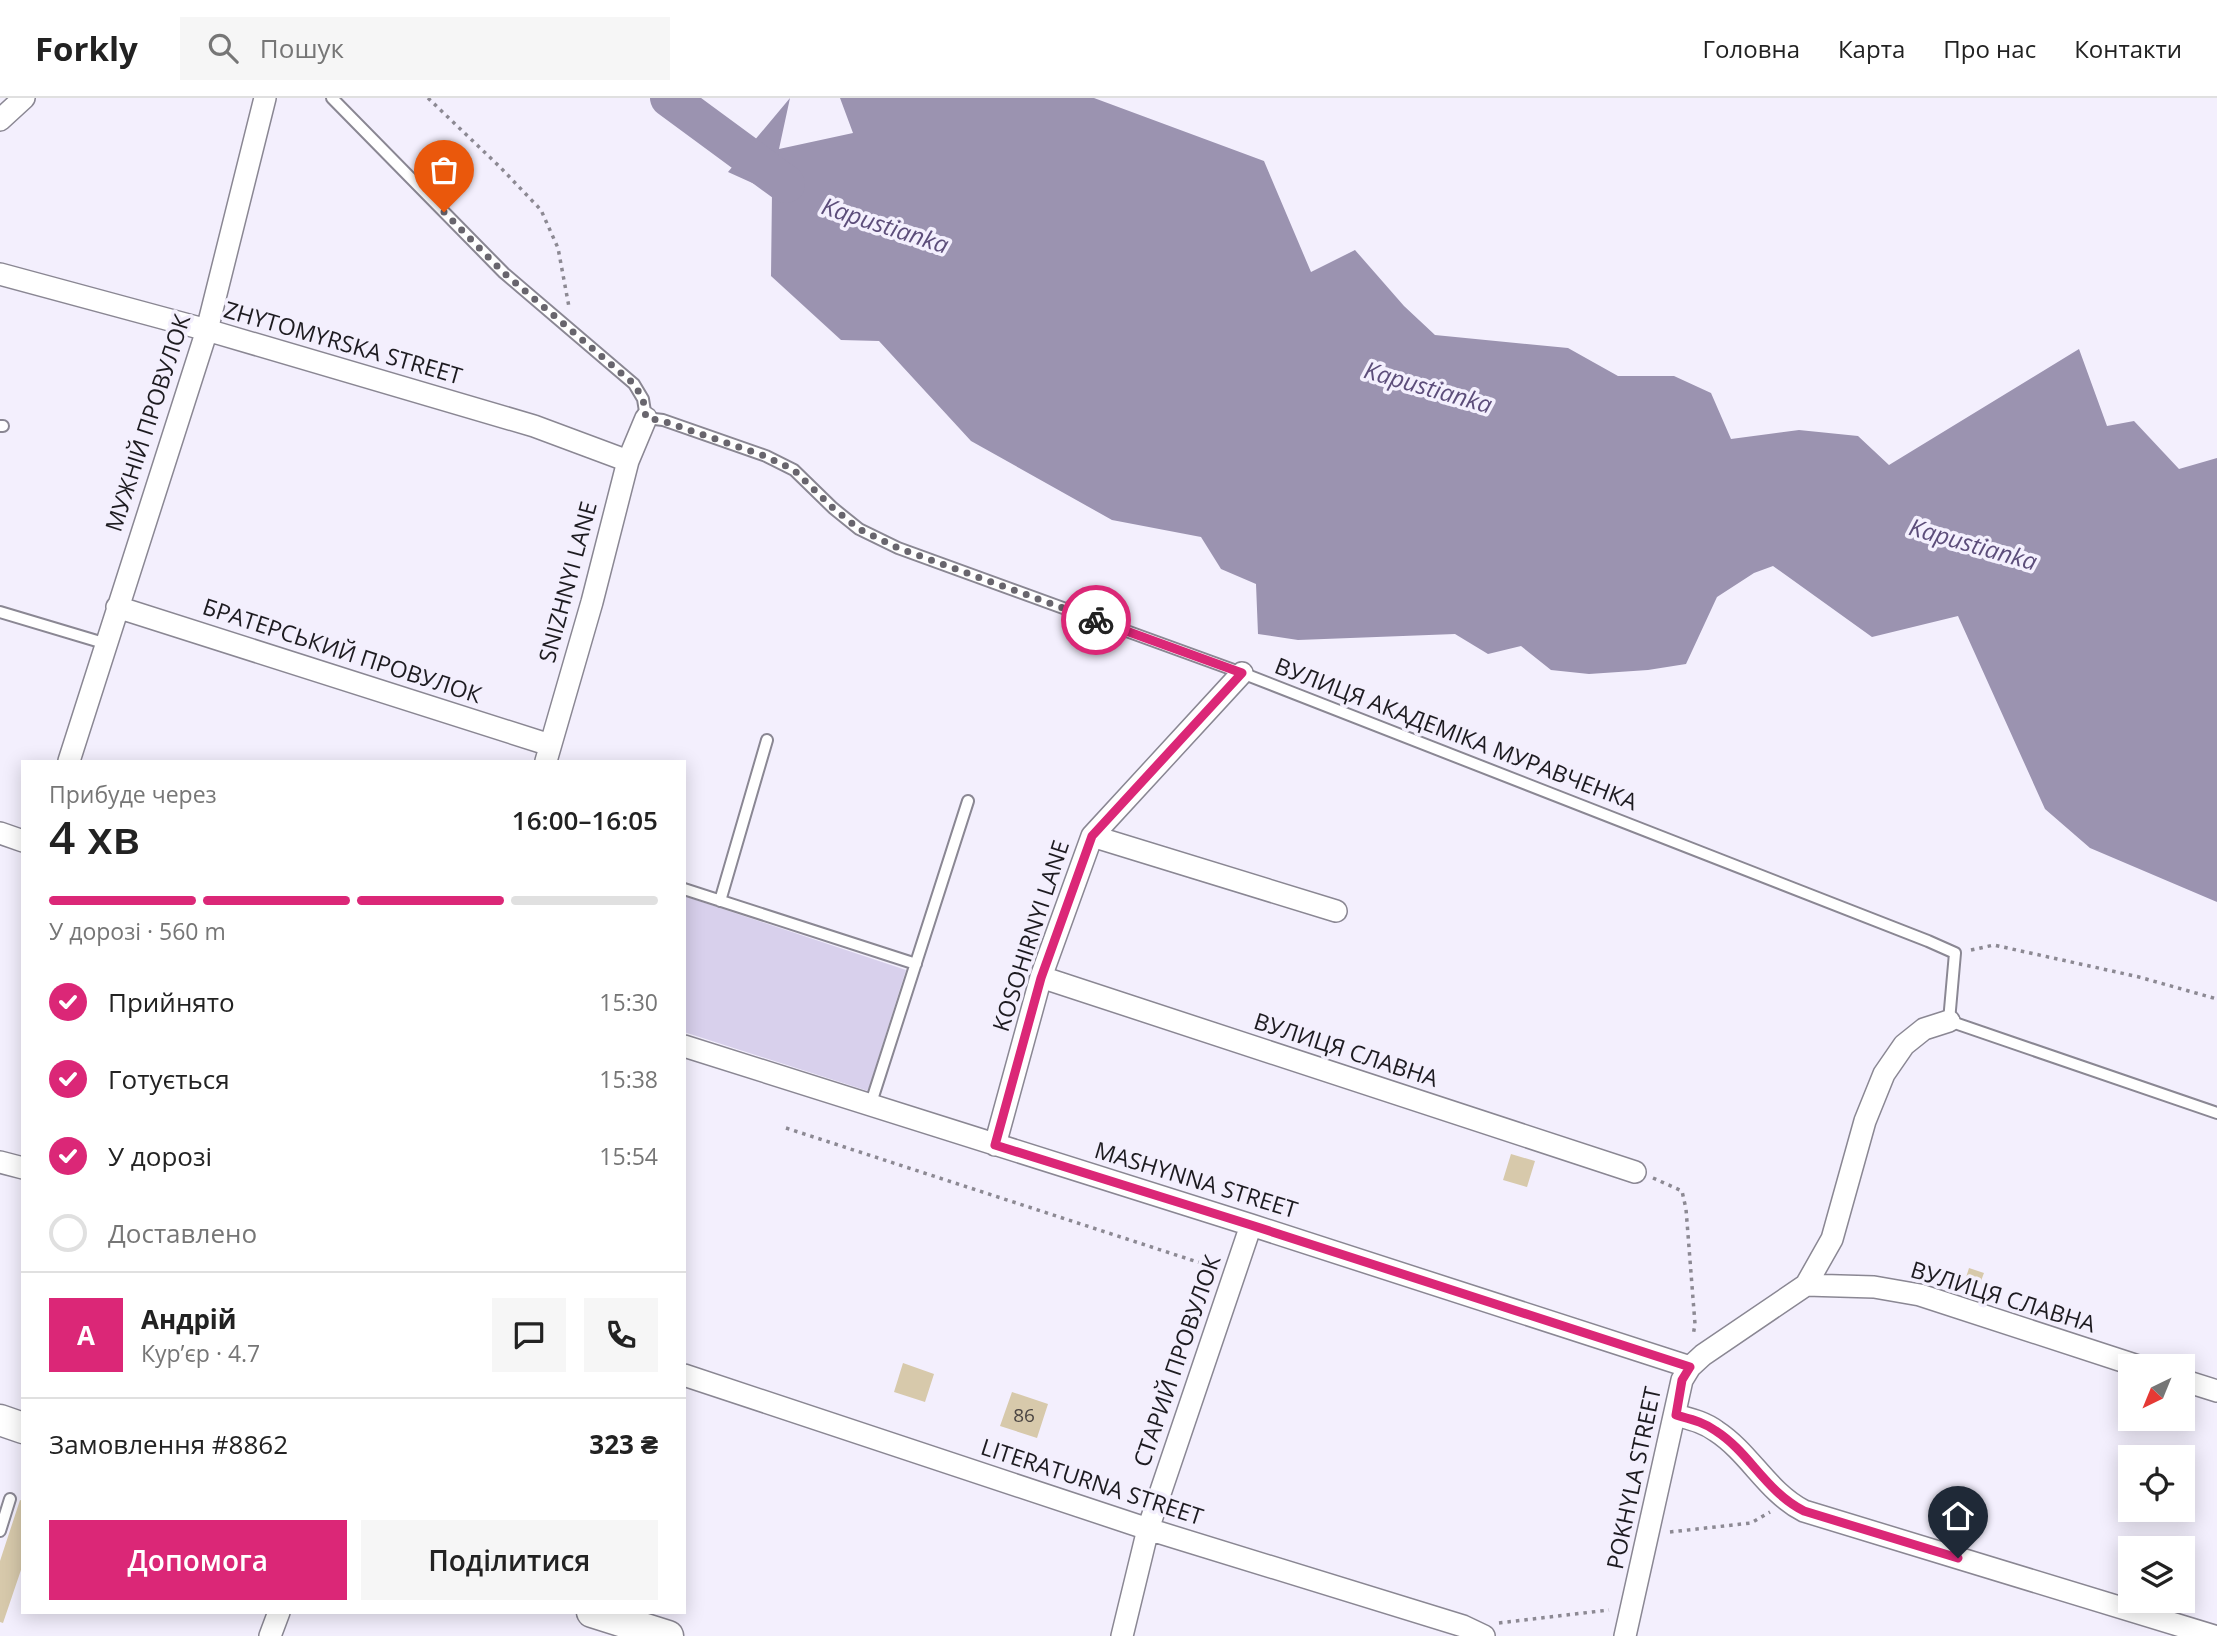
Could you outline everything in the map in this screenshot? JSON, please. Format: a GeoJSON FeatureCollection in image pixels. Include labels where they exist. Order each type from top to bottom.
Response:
{"type":"FeatureCollection","features":[{"type":"Feature","properties":{"kind":"street"},"geometry":{"type":"LineString","coordinates":[[0,120],[24,98]]}},
{"type":"Feature","properties":{"kind":"street","name":"МУЖНІЙ ПРОВУЛОК"},"geometry":{"type":"LineString","coordinates":[[69,760],[206,330],[265,98]]}},
{"type":"Feature","properties":{"kind":"street","name":"ZHYTOMYRSKA STREET"},"geometry":{"type":"LineString","coordinates":[[0,274],[206,330],[534,426],[628,461]]}},
{"type":"Feature","properties":{"kind":"street","name":"SNIZHNYI LANE"},"geometry":{"type":"LineString","coordinates":[[548,753],[592,601],[628,461],[646,418]]}},
{"type":"Feature","properties":{"kind":"street","name":"БРАТЕРСЬКИЙ ПРОВУЛОК"},"geometry":{"type":"LineString","coordinates":[[117,607],[548,753]]}},
{"type":"Feature","properties":{"kind":"street","name":"KOSOHIRNYI LANE"},"geometry":{"type":"LineString","coordinates":[[995,1145],[1041,978],[1092,836],[1242,673]]}},
{"type":"Feature","properties":{"kind":"street"},"geometry":{"type":"LineString","coordinates":[[0,834],[21,840]]}},
{"type":"Feature","properties":{"kind":"street"},"geometry":{"type":"LineString","coordinates":[[1092,836],[1336,911]]}},
{"type":"Feature","properties":{"kind":"street","name":"ВУЛИЦЯ СЛАВНА"},"geometry":{"type":"LineString","coordinates":[[1041,978],[1634,1172]]}},
{"type":"Feature","properties":{"kind":"street","name":"POKHYLA STREET"},"geometry":{"type":"LineString","coordinates":[[1625,1636],[1682,1380],[1690,1367],[1703,1355],[1806,1285],[1832,1239],[1865,1121],[1884,1074],[1904,1045],[1924,1028],[1949,1021]]}},
{"type":"Feature","properties":{"kind":"street","name":"MASHYNNA STREET"},"geometry":{"type":"LineString","coordinates":[[686,1047],[1690,1367]]}},
{"type":"Feature","properties":{"kind":"street"},"geometry":{"type":"LineString","coordinates":[[0,1162],[21,1167]]}},
{"type":"Feature","properties":{"kind":"street","name":"СТАРИЙ ПРОВУЛОК"},"geometry":{"type":"LineString","coordinates":[[1122,1636],[1149,1529],[1251,1225]]}},
{"type":"Feature","properties":{"kind":"street","name":"ВУЛИЦЯ СЛАВНА"},"geometry":{"type":"LineString","coordinates":[[1806,1285],[1874,1287],[1920,1295],[2118,1360]]}},
{"type":"Feature","properties":{"kind":"street","name":"LITERATURNA STREET"},"geometry":{"type":"LineString","coordinates":[[686,1376],[1149,1529],[1463,1626],[1484,1636]]}},
{"type":"Feature","properties":{"kind":"street"},"geometry":{"type":"LineString","coordinates":[[2195,1384],[2217,1391]]}},
{"type":"Feature","properties":{"kind":"street"},"geometry":{"type":"LineString","coordinates":[[1676,1415],[1696,1420],[1718,1431],[1787,1502],[1804,1511],[2214,1636]]}},
{"type":"Feature","properties":{"kind":"street"},"geometry":{"type":"LineString","coordinates":[[0,1420],[21,1427]]}},
{"type":"Feature","properties":{"kind":"street"},"geometry":{"type":"LineString","coordinates":[[271,1636],[278,1614]]}},
{"type":"Feature","properties":{"kind":"street"},"geometry":{"type":"LineString","coordinates":[[598,1614],[668,1636]]}},
{"type":"Feature","properties":{"kind":"lane"},"geometry":{"type":"LineString","coordinates":[[332,98],[504,273],[634,384],[643,399],[646,418]]}},
{"type":"Feature","properties":{"kind":"lane","name":"ВУЛИЦЯ АКАДЕМІКА МУРАВЧЕНКА"},"geometry":{"type":"LineString","coordinates":[[646,418],[663,421],[765,456],[794,470],[859,529],[898,548],[1242,673],[1955,953]]}},
{"type":"Feature","properties":{"kind":"lane"},"geometry":{"type":"LineString","coordinates":[[0,612],[107,643]]}},
{"type":"Feature","properties":{"kind":"lane"},"geometry":{"type":"LineString","coordinates":[[720,901],[767,740]]}},
{"type":"Feature","properties":{"kind":"lane"},"geometry":{"type":"LineString","coordinates":[[870,1106],[968,801]]}},
{"type":"Feature","properties":{"kind":"lane"},"geometry":{"type":"LineString","coordinates":[[686,890],[916,964]]}},
{"type":"Feature","properties":{"kind":"lane"},"geometry":{"type":"LineString","coordinates":[[1955,953],[1949,1021],[2217,1113]]}},
{"type":"Feature","properties":{"kind":"lane"},"geometry":{"type":"LineString","coordinates":[[0,1531],[10,1499]]}},
{"type":"Feature","properties":{"kind":"path"},"geometry":{"type":"LineString","coordinates":[[428,98],[541,210],[558,248],[574,333]]}},
{"type":"Feature","properties":{"kind":"path"},"geometry":{"type":"LineString","coordinates":[[1955,953],[1994,945],[2139,977],[2217,999]]}},
{"type":"Feature","properties":{"kind":"path"},"geometry":{"type":"LineString","coordinates":[[786,1128],[1234,1274]]}},
{"type":"Feature","properties":{"kind":"path"},"geometry":{"type":"LineString","coordinates":[[1634,1172],[1667,1182],[1682,1191],[1686,1209],[1695,1324],[1690,1367]]}},
{"type":"Feature","properties":{"kind":"path"},"geometry":{"type":"LineString","coordinates":[[1649,1535],[1689,1528],[1751,1523],[1787,1502]]}},
{"type":"Feature","properties":{"kind":"path"},"geometry":{"type":"LineString","coordinates":[[1463,1626],[1632,1607]]}},
{"type":"Feature","properties":{"kind":"shaded area"},"geometry":{"type":"Polygon","coordinates":[[[686,897],[906,970],[868,1091],[686,1033],[686,897]]]}},
{"type":"Feature","properties":{"kind":"water"},"geometry":{"type":"Polygon","coordinates":[[[790,98],[779,149],[853,133],[840,98],[1094,98],[1264,161],[1311,272],[1355,250],[1404,306],[1435,335],[1568,348],[1618,376],[1674,376],[1711,393],[1731,439],[1799,430],[1858,436],[1889,465],[2079,349],[2107,426],[2134,421],[2179,469],[2217,458],[2217,902],[2090,848],[2045,809],[1958,616],[1872,637],[1773,566],[1754,573],[1717,597],[1686,664],[1648,670],[1589,674],[1551,670],[1521,646],[1488,654],[1455,634],[1298,640],[1258,634],[1256,584],[1221,569],[1201,537],[1112,520],[971,441],[879,341],[841,340],[771,276],[772,192],[728,172],[790,98]]]}},
{"type":"Feature","properties":{"kind":"building"},"geometry":{"type":"Polygon","coordinates":[[[1511,1154],[1535,1161],[1527,1187],[1503,1180],[1511,1154]]]}},
{"type":"Feature","properties":{"kind":"building"},"geometry":{"type":"Polygon","coordinates":[[[1969,1268],[1984,1273],[1976,1294],[1962,1290],[1969,1268]]]}},
{"type":"Feature","properties":{"kind":"building"},"geometry":{"type":"Polygon","coordinates":[[[903,1363],[934,1374],[925,1402],[894,1392],[903,1363]]]}},
{"type":"Feature","properties":{"kind":"building"},"geometry":{"type":"Polygon","coordinates":[[[1012,1392],[1048,1404],[1037,1438],[1000,1426],[1012,1392]]]}},
{"type":"Feature","properties":{"kind":"building"},"geometry":{"type":"Polygon","coordinates":[[[21,1500],[21,1570],[3,1623],[0,1622],[0,1561],[21,1500]]]}},
{"type":"Feature","properties":{"kind":"waterway","name":"Kapustianka"},"geometry":{"type":"LineString","coordinates":[[669,98],[786,184]]}},
{"type":"Feature","properties":{"kind":"way so far"},"geometry":{"type":"LineString","coordinates":[[444,212],[504,273],[634,384],[643,399],[646,418],[663,421],[765,456],[794,470],[859,529],[898,548],[1096,620]]}},
{"type":"Feature","properties":{"kind":"route"},"geometry":{"type":"LineString","coordinates":[[1096,620],[1242,673],[1092,836],[1041,978],[995,1145],[1690,1367],[1682,1380],[1676,1415],[1696,1420],[1718,1431],[1788,1503],[1804,1511],[1958,1558]]}}]}
